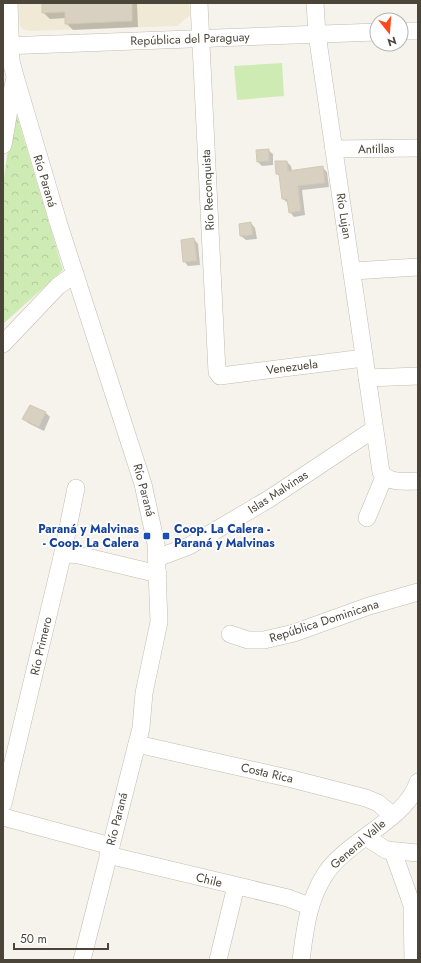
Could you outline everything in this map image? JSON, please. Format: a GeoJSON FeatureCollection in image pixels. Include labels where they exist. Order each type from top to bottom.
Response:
{"type":"FeatureCollection","features":[{"type":"Feature","properties":{"kind":"street","name":"Río Paraná"},"geometry":{"type":"LineString","coordinates":[[9,3],[7,46],[56,217],[143,484],[150,512],[158,566],[159,622],[144,692],[137,744],[128,771],[82,960]]}},
{"type":"Feature","properties":{"kind":"street","name":"Río Reconquista"},"geometry":{"type":"LineString","coordinates":[[199,3],[217,372],[220,376]]}},
{"type":"Feature","properties":{"kind":"street","name":"Río Lujan"},"geometry":{"type":"LineString","coordinates":[[315,3],[317,34],[353,271],[374,429],[383,475]]}},
{"type":"Feature","properties":{"kind":"street","name":"República del Paraguay"},"geometry":{"type":"LineString","coordinates":[[7,46],[369,32]]}},
{"type":"Feature","properties":{"kind":"street"},"geometry":{"type":"LineString","coordinates":[[3,145],[15,76]]}},
{"type":"Feature","properties":{"kind":"street","name":"Antillas"},"geometry":{"type":"LineString","coordinates":[[334,149],[418,148]]}},
{"type":"Feature","properties":{"kind":"street"},"geometry":{"type":"LineString","coordinates":[[353,271],[418,267]]}},
{"type":"Feature","properties":{"kind":"street"},"geometry":{"type":"LineString","coordinates":[[3,344],[58,286],[75,274]]}},
{"type":"Feature","properties":{"kind":"street","name":"Venezuela"},"geometry":{"type":"LineString","coordinates":[[220,376],[364,358]]}},
{"type":"Feature","properties":{"kind":"street"},"geometry":{"type":"LineString","coordinates":[[367,378],[418,376]]}},
{"type":"Feature","properties":{"kind":"street","name":"Islas Malvinas"},"geometry":{"type":"LineString","coordinates":[[158,566],[269,499],[374,429]]}},
{"type":"Feature","properties":{"kind":"street"},"geometry":{"type":"LineString","coordinates":[[367,518],[383,475],[391,480],[418,481]]}},
{"type":"Feature","properties":{"kind":"street","name":"Río Primero"},"geometry":{"type":"LineString","coordinates":[[3,804],[62,557],[76,488]]}},
{"type":"Feature","properties":{"kind":"street"},"geometry":{"type":"LineString","coordinates":[[62,557],[70,554],[158,566]]}},
{"type":"Feature","properties":{"kind":"street","name":"República Dominicana"},"geometry":{"type":"LineString","coordinates":[[230,634],[248,640],[264,640],[294,633],[369,606],[418,592]]}},
{"type":"Feature","properties":{"kind":"street","name":"Costa Rica"},"geometry":{"type":"LineString","coordinates":[[137,744],[292,779],[366,798],[378,803],[392,815]]}},
{"type":"Feature","properties":{"kind":"street","name":"General Valle"},"geometry":{"type":"LineString","coordinates":[[301,960],[309,906],[326,872],[340,856],[366,837],[410,799],[418,782]]}},
{"type":"Feature","properties":{"kind":"street","name":"Chile"},"geometry":{"type":"LineString","coordinates":[[3,817],[109,850],[236,886],[288,898],[309,906]]}},
{"type":"Feature","properties":{"kind":"street"},"geometry":{"type":"LineString","coordinates":[[366,837],[386,850],[394,852],[418,853]]}},
{"type":"Feature","properties":{"kind":"street"},"geometry":{"type":"LineString","coordinates":[[394,852],[412,905],[412,960]]}},
{"type":"Feature","properties":{"kind":"street"},"geometry":{"type":"LineString","coordinates":[[218,960],[236,886]]}},
{"type":"Feature","properties":{"kind":"shaded area"},"geometry":{"type":"Polygon","coordinates":[[[18,3],[189,3],[190,15],[177,26],[30,31],[24,30],[20,26],[18,3]]]}},
{"type":"Feature","properties":{"kind":"green space"},"geometry":{"type":"Polygon","coordinates":[[[282,63],[284,96],[237,100],[234,66],[282,63]]]}},
{"type":"Feature","properties":{"kind":"green space"},"geometry":{"type":"Polygon","coordinates":[[[14,106],[63,270],[3,324],[3,185],[14,106]]]}},
{"type":"Feature","properties":{"kind":"building"},"geometry":{"type":"Polygon","coordinates":[[[42,3],[132,3],[132,21],[65,24],[65,12],[42,13],[42,3]]]}},
{"type":"Feature","properties":{"kind":"building"},"geometry":{"type":"Polygon","coordinates":[[[269,149],[269,161],[257,162],[256,150],[269,149]]]}},
{"type":"Feature","properties":{"kind":"building"},"geometry":{"type":"Polygon","coordinates":[[[275,161],[287,161],[288,171],[323,166],[325,183],[298,186],[301,211],[289,213],[287,199],[282,199],[279,174],[276,174],[275,161]]]}},
{"type":"Feature","properties":{"kind":"building"},"geometry":{"type":"Polygon","coordinates":[[[251,222],[253,235],[240,236],[239,224],[251,222]]]}},
{"type":"Feature","properties":{"kind":"building"},"geometry":{"type":"Polygon","coordinates":[[[194,238],[197,261],[183,262],[181,240],[194,238]]]}},
{"type":"Feature","properties":{"kind":"building"},"geometry":{"type":"Polygon","coordinates":[[[30,405],[46,412],[39,427],[22,419],[30,405]]]}},
{"type":"Feature","properties":{"kind":"place","name":"Paraná y Malvinas - Coop. La Calera"},"geometry":{"type":"Point","coordinates":[147,536]}},
{"type":"Feature","properties":{"kind":"place","name":"Coop. La Calera - Paraná y Malvinas"},"geometry":{"type":"Point","coordinates":[166,536]}}]}
